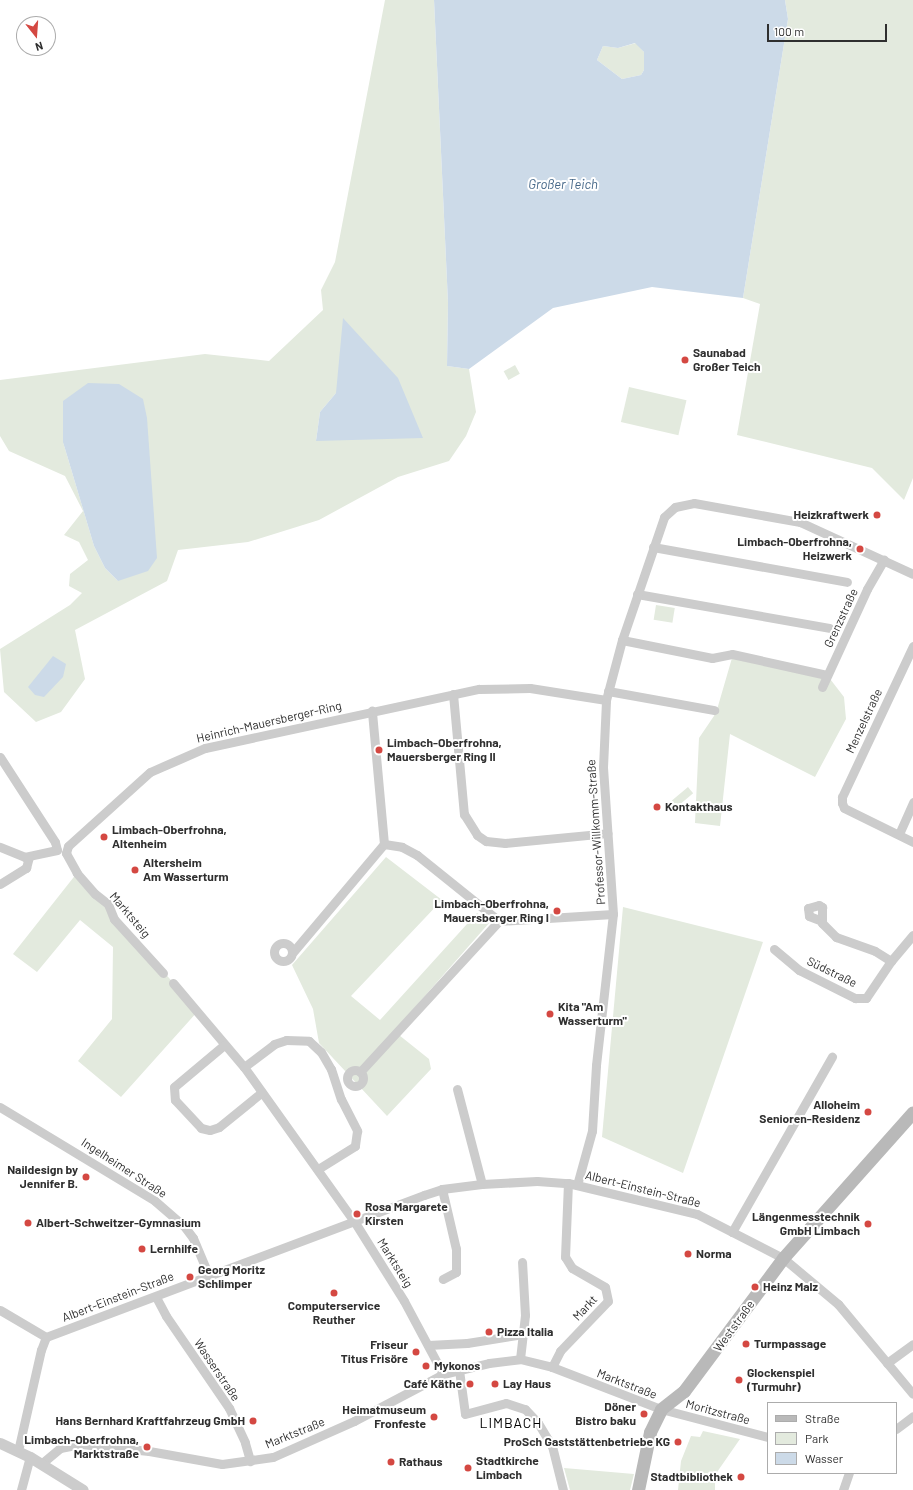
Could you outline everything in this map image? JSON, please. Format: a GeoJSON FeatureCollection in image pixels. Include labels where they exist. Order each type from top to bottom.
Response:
{"type":"FeatureCollection","features":[{"type":"Feature","properties":{"kind":"main road","name":"Weststraße"},"geometry":{"type":"LineString","coordinates":[[661,1410],[684,1391],[708,1362],[783,1258],[913,1112]]}},
{"type":"Feature","properties":{"kind":"main road"},"geometry":{"type":"LineString","coordinates":[[638,1490],[650,1432],[661,1410]]}},
{"type":"Feature","properties":{"kind":"street","name":"Professor-Willkomm-Straße"},"geometry":{"type":"LineString","coordinates":[[572,1184],[592,1131],[596,1065],[613,914],[603,768],[607,695],[622,640],[664,517],[669,510],[682,504],[755,512],[810,525],[913,574]]}},
{"type":"Feature","properties":{"kind":"street"},"geometry":{"type":"LineString","coordinates":[[653,547],[847,582]]}},
{"type":"Feature","properties":{"kind":"street","name":"Grenzstraße"},"geometry":{"type":"LineString","coordinates":[[822,687],[867,589],[884,560]]}},
{"type":"Feature","properties":{"kind":"street"},"geometry":{"type":"LineString","coordinates":[[637,594],[829,628]]}},
{"type":"Feature","properties":{"kind":"street"},"geometry":{"type":"LineString","coordinates":[[622,640],[712,658],[732,654],[827,675]]}},
{"type":"Feature","properties":{"kind":"street","name":"Menzelstraße"},"geometry":{"type":"LineString","coordinates":[[899,834],[844,808],[842,797],[913,646]]}},
{"type":"Feature","properties":{"kind":"street","name":"Heinrich-Mauersberger-Ring"},"geometry":{"type":"LineString","coordinates":[[61,852],[150,772],[205,748],[479,689],[530,688],[607,695]]}},
{"type":"Feature","properties":{"kind":"street"},"geometry":{"type":"LineString","coordinates":[[453,694],[464,814],[477,835],[486,841],[505,844],[608,833]]}},
{"type":"Feature","properties":{"kind":"street"},"geometry":{"type":"LineString","coordinates":[[607,695],[714,710]]}},
{"type":"Feature","properties":{"kind":"street"},"geometry":{"type":"LineString","coordinates":[[293,952],[384,844],[372,711]]}},
{"type":"Feature","properties":{"kind":"street","name":"Marktsteig"},"geometry":{"type":"LineString","coordinates":[[0,757],[61,852],[91,889],[108,904],[114,919],[163,973]]}},
{"type":"Feature","properties":{"kind":"street"},"geometry":{"type":"LineString","coordinates":[[913,802],[899,834],[913,842]]}},
{"type":"Feature","properties":{"kind":"street"},"geometry":{"type":"LineString","coordinates":[[384,844],[402,847],[417,855],[499,921],[613,914]]}},
{"type":"Feature","properties":{"kind":"street"},"geometry":{"type":"LineString","coordinates":[[0,847],[29,857],[61,852]]}},
{"type":"Feature","properties":{"kind":"street"},"geometry":{"type":"LineString","coordinates":[[0,884],[26,868],[29,857]]}},
{"type":"Feature","properties":{"kind":"street"},"geometry":{"type":"LineString","coordinates":[[822,920],[828,931],[836,937],[875,951],[891,961]]}},
{"type":"Feature","properties":{"kind":"street"},"geometry":{"type":"LineString","coordinates":[[360,1072],[499,921]]}},
{"type":"Feature","properties":{"kind":"street","name":"Südstraße"},"geometry":{"type":"LineString","coordinates":[[774,949],[799,970],[855,998],[866,998],[891,961],[913,935]]}},
{"type":"Feature","properties":{"kind":"street","name":"Marktsteig"},"geometry":{"type":"LineString","coordinates":[[173,983],[244,1067],[354,1221],[404,1302],[443,1374]]}},
{"type":"Feature","properties":{"kind":"street"},"geometry":{"type":"LineString","coordinates":[[244,1067],[274,1044],[286,1040],[309,1041],[321,1052],[331,1069],[341,1099],[357,1131],[356,1146],[318,1169]]}},
{"type":"Feature","properties":{"kind":"street"},"geometry":{"type":"LineString","coordinates":[[224,1045],[174,1087],[175,1100],[201,1128],[210,1130],[219,1126],[262,1092]]}},
{"type":"Feature","properties":{"kind":"street"},"geometry":{"type":"LineString","coordinates":[[732,1232],[832,1057]]}},
{"type":"Feature","properties":{"kind":"street"},"geometry":{"type":"LineString","coordinates":[[457,1089],[482,1184]]}},
{"type":"Feature","properties":{"kind":"street","name":"Ingelheimer Straße"},"geometry":{"type":"LineString","coordinates":[[0,1106],[155,1201],[184,1226],[193,1238],[209,1276]]}},
{"type":"Feature","properties":{"kind":"street","name":"Albert-Einstein-Straße"},"geometry":{"type":"LineString","coordinates":[[46,1337],[442,1189],[482,1184],[537,1181],[572,1184],[697,1214],[783,1258],[838,1304],[913,1394]]}},
{"type":"Feature","properties":{"kind":"street","name":"Markt"},"geometry":{"type":"LineString","coordinates":[[552,1367],[560,1351],[608,1301],[605,1287],[572,1268],[565,1257],[572,1184]]}},
{"type":"Feature","properties":{"kind":"street"},"geometry":{"type":"LineString","coordinates":[[442,1189],[456,1249],[456,1272],[443,1279]]}},
{"type":"Feature","properties":{"kind":"street"},"geometry":{"type":"LineString","coordinates":[[520,1359],[525,1315],[522,1262]]}},
{"type":"Feature","properties":{"kind":"street","name":"Wasserstraße"},"geometry":{"type":"LineString","coordinates":[[156,1297],[166,1316],[229,1408],[250,1460]]}},
{"type":"Feature","properties":{"kind":"street"},"geometry":{"type":"LineString","coordinates":[[0,1310],[46,1337],[41,1350],[18,1451]]}},
{"type":"Feature","properties":{"kind":"street"},"geometry":{"type":"LineString","coordinates":[[428,1345],[467,1343],[523,1334]]}},
{"type":"Feature","properties":{"kind":"street"},"geometry":{"type":"LineString","coordinates":[[887,1363],[913,1344]]}},
{"type":"Feature","properties":{"kind":"street","name":"Marktstraße"},"geometry":{"type":"LineString","coordinates":[[41,1464],[60,1448],[81,1444],[149,1451],[222,1464],[273,1457],[354,1421],[443,1374],[489,1362],[520,1359],[552,1367],[661,1410]]}},
{"type":"Feature","properties":{"kind":"street"},"geometry":{"type":"LineString","coordinates":[[459,1370],[465,1414],[506,1403],[525,1410],[538,1423],[552,1446],[563,1490]]}},
{"type":"Feature","properties":{"kind":"street","name":"Moritzstraße"},"geometry":{"type":"LineString","coordinates":[[661,1410],[767,1438]]}},
{"type":"Feature","properties":{"kind":"street"},"geometry":{"type":"LineString","coordinates":[[897,1428],[913,1416]]}},
{"type":"Feature","properties":{"kind":"street"},"geometry":{"type":"LineString","coordinates":[[0,1443],[30,1457],[83,1490]]}},
{"type":"Feature","properties":{"kind":"street"},"geometry":{"type":"LineString","coordinates":[[21,1490],[30,1457]]}},
{"type":"Feature","properties":{"kind":"street"},"geometry":{"type":"LineString","coordinates":[[843,1490],[849,1474]]}},
{"type":"Feature","properties":{"kind":"green space"},"geometry":{"type":"Polygon","coordinates":[[[385,0],[434,0],[448,303],[447,366],[469,369],[476,412],[466,436],[449,461],[398,477],[319,520],[248,542],[178,550],[167,581],[75,630],[85,679],[61,712],[36,722],[4,692],[0,649],[70,605],[82,593],[69,586],[70,574],[88,560],[79,542],[64,535],[83,511],[65,476],[9,451],[0,436],[0,380],[205,354],[269,361],[323,310],[321,290],[335,262],[385,0]],[[336,393],[320,412],[316,441],[336,393]],[[63,442],[94,546],[105,568],[118,581],[63,442]]]}},
{"type":"Feature","properties":{"kind":"green space"},"geometry":{"type":"Polygon","coordinates":[[[785,0],[913,0],[913,478],[904,500],[872,468],[737,435],[760,304],[743,298],[788,19],[785,0]]]}},
{"type":"Feature","properties":{"kind":"green space"},"geometry":{"type":"Polygon","coordinates":[[[636,43],[644,52],[644,70],[641,75],[622,79],[597,60],[603,46],[618,48],[636,43]]]}},
{"type":"Feature","properties":{"kind":"green space"},"geometry":{"type":"Polygon","coordinates":[[[515,365],[520,374],[508,380],[504,371],[515,365]]]}},
{"type":"Feature","properties":{"kind":"green space"},"geometry":{"type":"Polygon","coordinates":[[[629,387],[686,400],[678,435],[621,422],[629,387]]]}},
{"type":"Feature","properties":{"kind":"green space"},"geometry":{"type":"Polygon","coordinates":[[[656,605],[675,608],[672,623],[654,620],[656,605]]]}},
{"type":"Feature","properties":{"kind":"green space"},"geometry":{"type":"Polygon","coordinates":[[[732,658],[827,675],[844,697],[846,719],[815,777],[730,734],[720,826],[695,823],[699,738],[716,713],[732,658]]]}},
{"type":"Feature","properties":{"kind":"green space"},"geometry":{"type":"Polygon","coordinates":[[[688,787],[693,793],[677,807],[672,800],[688,787]]]}},
{"type":"Feature","properties":{"kind":"green space"},"geometry":{"type":"Polygon","coordinates":[[[386,857],[442,900],[351,996],[380,1020],[477,913],[490,922],[394,1031],[429,1059],[431,1069],[387,1116],[319,1043],[313,1009],[292,965],[386,857]]]}},
{"type":"Feature","properties":{"kind":"green space"},"geometry":{"type":"Polygon","coordinates":[[[77,873],[198,1011],[121,1097],[78,1061],[112,1019],[113,947],[80,920],[37,972],[13,954],[77,873]]]}},
{"type":"Feature","properties":{"kind":"green space"},"geometry":{"type":"Polygon","coordinates":[[[623,907],[763,942],[683,1173],[602,1137],[623,907]]]}},
{"type":"Feature","properties":{"kind":"green space"},"geometry":{"type":"Polygon","coordinates":[[[703,1431],[740,1439],[715,1475],[715,1490],[678,1490],[681,1461],[691,1436],[700,1437],[703,1431]]]}},
{"type":"Feature","properties":{"kind":"green space"},"geometry":{"type":"Polygon","coordinates":[[[564,1468],[634,1474],[630,1490],[570,1490],[564,1468]]]}},
{"type":"Feature","properties":{"kind":"water","name":"Großer Teich"},"geometry":{"type":"Polygon","coordinates":[[[434,0],[785,0],[788,19],[743,298],[652,287],[553,308],[469,369],[447,366],[448,303],[434,0]],[[635,43],[618,48],[603,46],[597,60],[622,79],[641,75],[644,70],[644,52],[635,43]]]}},
{"type":"Feature","properties":{"kind":"water"},"geometry":{"type":"Polygon","coordinates":[[[343,318],[398,378],[423,438],[316,441],[320,412],[336,393],[343,318]]]}},
{"type":"Feature","properties":{"kind":"water"},"geometry":{"type":"Polygon","coordinates":[[[88,383],[119,384],[143,399],[147,418],[157,558],[148,571],[118,581],[105,568],[94,546],[63,442],[63,401],[88,383]]]}},
{"type":"Feature","properties":{"kind":"water"},"geometry":{"type":"Polygon","coordinates":[[[53,656],[66,664],[63,677],[44,697],[35,695],[28,687],[53,656]]]}},
{"type":"Feature","properties":{"kind":"place","name":"Saunabad Großer Teich"},"geometry":{"type":"Point","coordinates":[685,360]}},
{"type":"Feature","properties":{"kind":"place","name":"Heizkraftwerk"},"geometry":{"type":"Point","coordinates":[877,515]}},
{"type":"Feature","properties":{"kind":"place","name":"Limbach-Oberfrohna, Heizwerk"},"geometry":{"type":"Point","coordinates":[860,549]}},
{"type":"Feature","properties":{"kind":"place","name":"Limbach-Oberfrohna, Mauersberger Ring II"},"geometry":{"type":"Point","coordinates":[379,750]}},
{"type":"Feature","properties":{"kind":"place","name":"Kontakthaus"},"geometry":{"type":"Point","coordinates":[657,807]}},
{"type":"Feature","properties":{"kind":"place","name":"Limbach-Oberfrohna, Altenheim"},"geometry":{"type":"Point","coordinates":[104,837]}},
{"type":"Feature","properties":{"kind":"place","name":"Altersheim Am Wasserturm"},"geometry":{"type":"Point","coordinates":[135,870]}},
{"type":"Feature","properties":{"kind":"place","name":"Limbach-Oberfrohna, Mauersberger Ring I"},"geometry":{"type":"Point","coordinates":[557,911]}},
{"type":"Feature","properties":{"kind":"place","name":"Kita \"Am Wasserturm\""},"geometry":{"type":"Point","coordinates":[550,1014]}},
{"type":"Feature","properties":{"kind":"place","name":"Alloheim Senioren-Residenz"},"geometry":{"type":"Point","coordinates":[868,1112]}},
{"type":"Feature","properties":{"kind":"place","name":"Naildesign by Jennifer B."},"geometry":{"type":"Point","coordinates":[86,1177]}},
{"type":"Feature","properties":{"kind":"place","name":"Rosa Margarete Kirsten"},"geometry":{"type":"Point","coordinates":[357,1214]}},
{"type":"Feature","properties":{"kind":"place","name":"Albert-Schweitzer-Gymnasium"},"geometry":{"type":"Point","coordinates":[28,1223]}},
{"type":"Feature","properties":{"kind":"place","name":"Längenmesstechnik GmbH Limbach"},"geometry":{"type":"Point","coordinates":[868,1224]}},
{"type":"Feature","properties":{"kind":"place","name":"Lernhilfe"},"geometry":{"type":"Point","coordinates":[142,1249]}},
{"type":"Feature","properties":{"kind":"place","name":"Norma"},"geometry":{"type":"Point","coordinates":[688,1254]}},
{"type":"Feature","properties":{"kind":"place","name":"Georg Moritz Schlimper"},"geometry":{"type":"Point","coordinates":[190,1277]}},
{"type":"Feature","properties":{"kind":"place","name":"Heinz Malz"},"geometry":{"type":"Point","coordinates":[755,1287]}},
{"type":"Feature","properties":{"kind":"place","name":"Computerservice Reuther"},"geometry":{"type":"Point","coordinates":[334,1293]}},
{"type":"Feature","properties":{"kind":"place","name":"Pizza Italia"},"geometry":{"type":"Point","coordinates":[489,1332]}},
{"type":"Feature","properties":{"kind":"place","name":"Turmpassage"},"geometry":{"type":"Point","coordinates":[746,1344]}},
{"type":"Feature","properties":{"kind":"place","name":"Friseur Titus Frisöre"},"geometry":{"type":"Point","coordinates":[416,1352]}},
{"type":"Feature","properties":{"kind":"place","name":"Mykonos"},"geometry":{"type":"Point","coordinates":[426,1366]}},
{"type":"Feature","properties":{"kind":"place","name":"Glockenspiel (Turmuhr)"},"geometry":{"type":"Point","coordinates":[739,1380]}},
{"type":"Feature","properties":{"kind":"place","name":"Café Käthe"},"geometry":{"type":"Point","coordinates":[470,1384]}},
{"type":"Feature","properties":{"kind":"place","name":"Lay Haus"},"geometry":{"type":"Point","coordinates":[495,1384]}},
{"type":"Feature","properties":{"kind":"place","name":"Döner Bistro baku"},"geometry":{"type":"Point","coordinates":[644,1414]}},
{"type":"Feature","properties":{"kind":"place","name":"Heimatmuseum Fronfeste"},"geometry":{"type":"Point","coordinates":[434,1417]}},
{"type":"Feature","properties":{"kind":"place","name":"Hans Bernhard Kraftfahrzeug GmbH"},"geometry":{"type":"Point","coordinates":[253,1421]}},
{"type":"Feature","properties":{"kind":"place","name":"ProSch Gaststättenbetriebe KG"},"geometry":{"type":"Point","coordinates":[678,1442]}},
{"type":"Feature","properties":{"kind":"place","name":"Limbach-Oberfrohna, Marktstraße"},"geometry":{"type":"Point","coordinates":[147,1447]}},
{"type":"Feature","properties":{"kind":"place","name":"Rathaus"},"geometry":{"type":"Point","coordinates":[391,1462]}},
{"type":"Feature","properties":{"kind":"place","name":"Stadtkirche Limbach"},"geometry":{"type":"Point","coordinates":[468,1468]}},
{"type":"Feature","properties":{"kind":"place","name":"Stadtbibliothek"},"geometry":{"type":"Point","coordinates":[741,1477]}},
{"type":"Feature","properties":{"kind":"district","name":"LIMBACH"},"geometry":{"type":"Point","coordinates":[511,1423]}}]}
